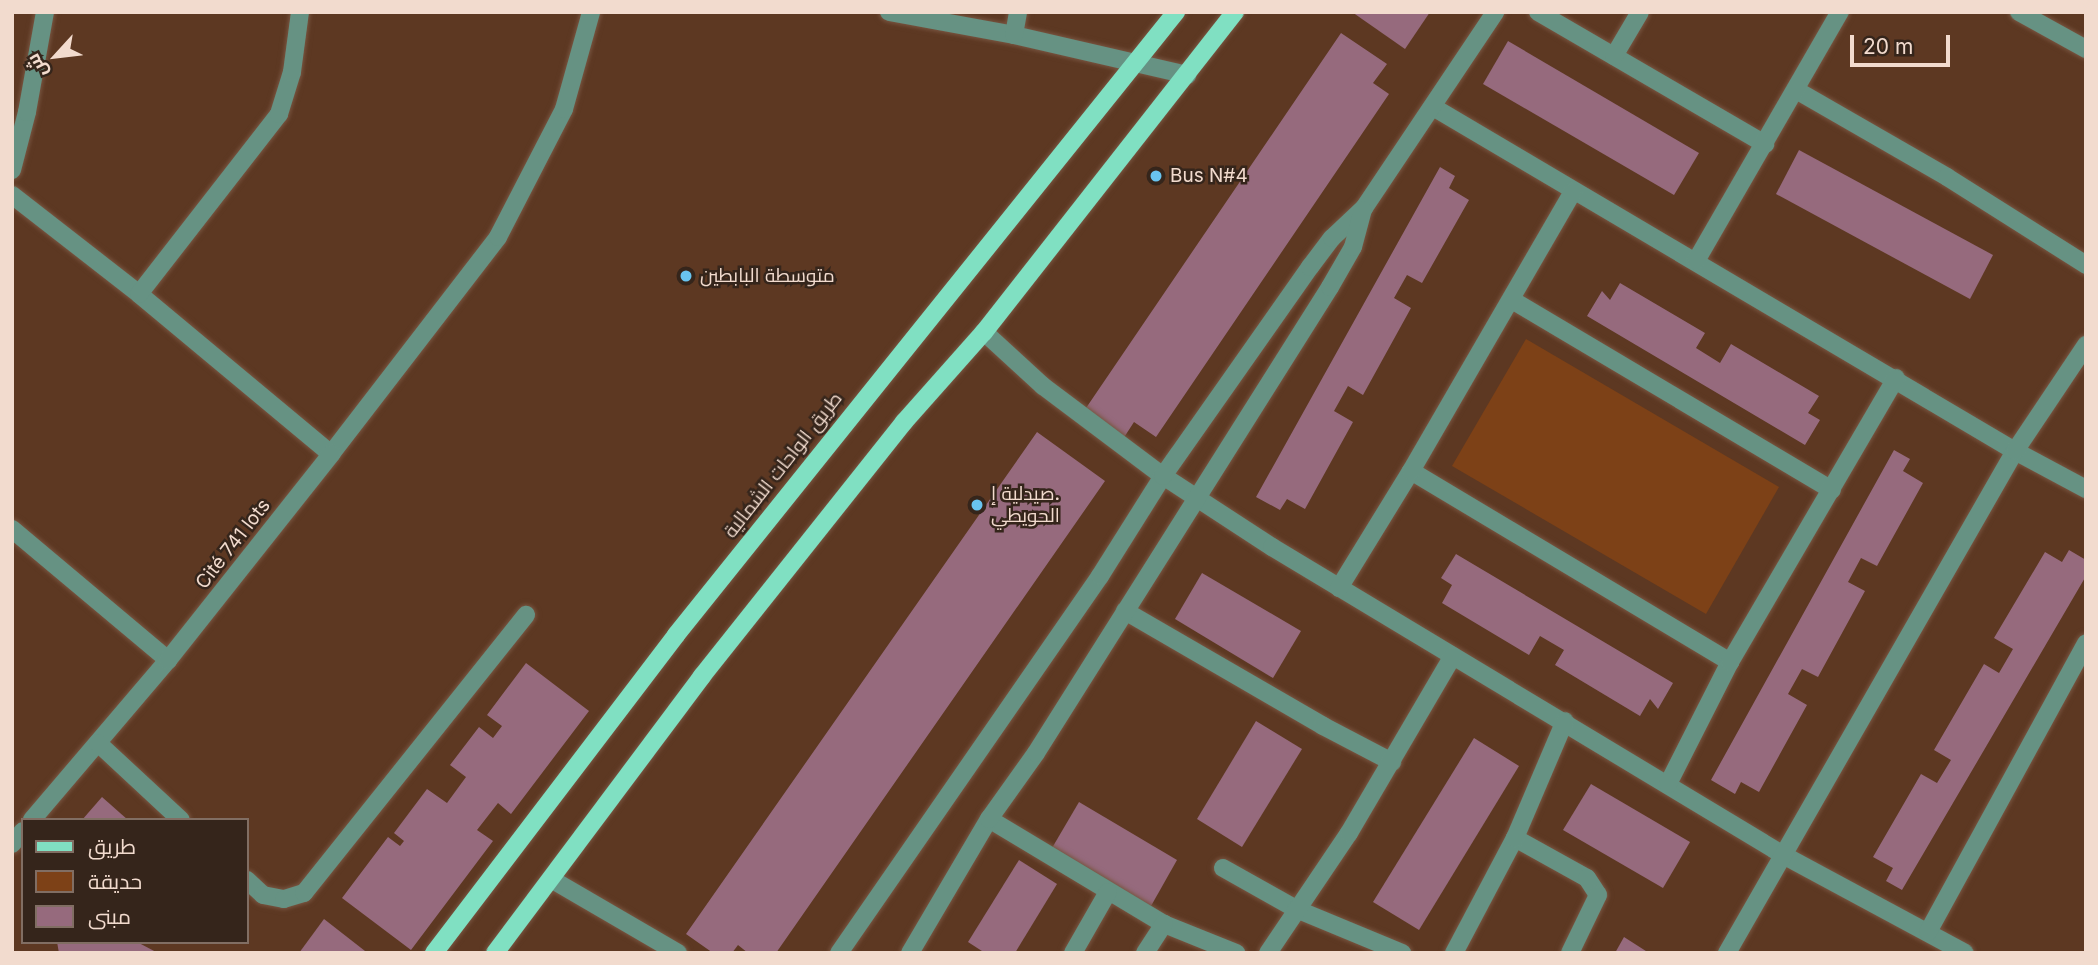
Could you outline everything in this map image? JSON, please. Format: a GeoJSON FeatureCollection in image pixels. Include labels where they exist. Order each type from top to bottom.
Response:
{"type":"FeatureCollection","features":[{"type":"Feature","properties":{"kind":"main road","name":"طريق الواحات الشمالية"},"geometry":{"type":"LineString","coordinates":[[434,953],[676,635],[1176,12]]}},
{"type":"Feature","properties":{"kind":"main road"},"geometry":{"type":"LineString","coordinates":[[495,953],[790,564],[904,422],[984,332],[1235,12]]}},
{"type":"Feature","properties":{"kind":"street"},"geometry":{"type":"LineString","coordinates":[[12,170],[27,112],[45,12]]}},
{"type":"Feature","properties":{"kind":"street"},"geometry":{"type":"LineString","coordinates":[[139,293],[279,114],[292,72],[300,12]]}},
{"type":"Feature","properties":{"kind":"street","name":"Cité 741 lots"},"geometry":{"type":"LineString","coordinates":[[34,818],[168,660],[498,237],[564,109],[591,12]]}},
{"type":"Feature","properties":{"kind":"street"},"geometry":{"type":"LineString","coordinates":[[889,12],[1137,61],[1187,75]]}},
{"type":"Feature","properties":{"kind":"street"},"geometry":{"type":"LineString","coordinates":[[1014,35],[1018,12]]}},
{"type":"Feature","properties":{"kind":"street"},"geometry":{"type":"LineString","coordinates":[[839,953],[1100,576],[1163,476],[1310,267],[1332,239],[1364,208],[1495,12]]}},
{"type":"Feature","properties":{"kind":"street"},"geometry":{"type":"LineString","coordinates":[[1538,12],[1765,144]]}},
{"type":"Feature","properties":{"kind":"street"},"geometry":{"type":"LineString","coordinates":[[1614,56],[1640,12]]}},
{"type":"Feature","properties":{"kind":"street"},"geometry":{"type":"LineString","coordinates":[[1696,261],[1840,12]]}},
{"type":"Feature","properties":{"kind":"street"},"geometry":{"type":"LineString","coordinates":[[2019,12],[2086,49]]}},
{"type":"Feature","properties":{"kind":"street"},"geometry":{"type":"LineString","coordinates":[[1796,90],[1947,177],[2086,265]]}},
{"type":"Feature","properties":{"kind":"street"},"geometry":{"type":"LineString","coordinates":[[1433,107],[2015,451],[2086,489]]}},
{"type":"Feature","properties":{"kind":"street"},"geometry":{"type":"LineString","coordinates":[[1339,588],[1512,300],[1573,191]]}},
{"type":"Feature","properties":{"kind":"street"},"geometry":{"type":"LineString","coordinates":[[12,195],[139,293],[331,454]]}},
{"type":"Feature","properties":{"kind":"street"},"geometry":{"type":"LineString","coordinates":[[915,951],[989,819],[1036,753],[1330,287],[1353,247],[1364,208]]}},
{"type":"Feature","properties":{"kind":"street"},"geometry":{"type":"LineString","coordinates":[[1512,300],[1832,490]]}},
{"type":"Feature","properties":{"kind":"street"},"geometry":{"type":"LineString","coordinates":[[984,332],[1043,386],[1195,498],[1339,588],[1786,856],[1965,953]]}},
{"type":"Feature","properties":{"kind":"street"},"geometry":{"type":"LineString","coordinates":[[1727,953],[1786,856],[2015,451],[2086,345]]}},
{"type":"Feature","properties":{"kind":"street"},"geometry":{"type":"LineString","coordinates":[[1668,785],[1730,662],[1896,379]]}},
{"type":"Feature","properties":{"kind":"street"},"geometry":{"type":"LineString","coordinates":[[1411,471],[1730,662]]}},
{"type":"Feature","properties":{"kind":"street"},"geometry":{"type":"LineString","coordinates":[[12,529],[168,660]]}},
{"type":"Feature","properties":{"kind":"street"},"geometry":{"type":"LineString","coordinates":[[1125,611],[1323,726],[1392,762]]}},
{"type":"Feature","properties":{"kind":"street"},"geometry":{"type":"LineString","coordinates":[[248,881],[263,894],[284,899],[304,893],[527,615]]}},
{"type":"Feature","properties":{"kind":"street"},"geometry":{"type":"LineString","coordinates":[[1928,932],[2086,643]]}},
{"type":"Feature","properties":{"kind":"street"},"geometry":{"type":"LineString","coordinates":[[1268,953],[1349,833],[1453,656]]}},
{"type":"Feature","properties":{"kind":"street"},"geometry":{"type":"LineString","coordinates":[[1454,953],[1515,838],[1565,722]]}},
{"type":"Feature","properties":{"kind":"street"},"geometry":{"type":"LineString","coordinates":[[98,743],[179,818]]}},
{"type":"Feature","properties":{"kind":"street"},"geometry":{"type":"LineString","coordinates":[[989,819],[1164,924],[1236,953]]}},
{"type":"Feature","properties":{"kind":"street"},"geometry":{"type":"LineString","coordinates":[[1515,838],[1587,878],[1598,895],[1570,953]]}},
{"type":"Feature","properties":{"kind":"street"},"geometry":{"type":"LineString","coordinates":[[1223,868],[1296,909],[1402,953]]}},
{"type":"Feature","properties":{"kind":"street"},"geometry":{"type":"LineString","coordinates":[[551,879],[678,953]]}},
{"type":"Feature","properties":{"kind":"street"},"geometry":{"type":"LineString","coordinates":[[1073,953],[1108,892]]}},
{"type":"Feature","properties":{"kind":"street"},"geometry":{"type":"LineString","coordinates":[[1145,953],[1164,924]]}},
{"type":"Feature","properties":{"kind":"green space"},"geometry":{"type":"Polygon","coordinates":[[[1526,339],[1779,487],[1706,614],[1452,466],[1526,339]]]}},
{"type":"Feature","properties":{"kind":"building"},"geometry":{"type":"Polygon","coordinates":[[[1352,12],[1430,12],[1405,49],[1352,12]]]}},
{"type":"Feature","properties":{"kind":"building"},"geometry":{"type":"Polygon","coordinates":[[[1341,33],[1387,64],[1373,83],[1389,94],[1156,437],[1134,422],[1123,439],[1084,411],[1341,33]]]}},
{"type":"Feature","properties":{"kind":"building"},"geometry":{"type":"Polygon","coordinates":[[[1508,41],[1699,153],[1674,195],[1483,84],[1508,41]]]}},
{"type":"Feature","properties":{"kind":"building"},"geometry":{"type":"Polygon","coordinates":[[[1799,150],[1993,255],[1970,299],[1776,194],[1799,150]]]}},
{"type":"Feature","properties":{"kind":"building"},"geometry":{"type":"Polygon","coordinates":[[[1440,167],[1455,176],[1449,188],[1469,200],[1422,283],[1407,275],[1394,298],[1411,308],[1363,395],[1348,386],[1334,411],[1353,422],[1305,509],[1287,499],[1280,510],[1256,497],[1440,167]]]}},
{"type":"Feature","properties":{"kind":"building"},"geometry":{"type":"Polygon","coordinates":[[[1620,283],[1705,333],[1696,348],[1720,363],[1731,344],[1819,396],[1808,413],[1820,420],[1805,445],[1587,316],[1602,291],[1610,300],[1620,283]]]}},
{"type":"Feature","properties":{"kind":"building"},"geometry":{"type":"Polygon","coordinates":[[[1037,432],[1105,481],[776,953],[748,953],[738,945],[732,953],[713,953],[686,934],[1037,432]]]}},
{"type":"Feature","properties":{"kind":"building"},"geometry":{"type":"Polygon","coordinates":[[[1894,450],[1910,459],[1903,471],[1923,483],[1877,566],[1861,558],[1848,582],[1865,591],[1818,677],[1802,669],[1788,694],[1807,705],[1759,792],[1741,782],[1735,794],[1711,780],[1894,450]]]}},
{"type":"Feature","properties":{"kind":"building"},"geometry":{"type":"Polygon","coordinates":[[[2069,550],[2086,560],[2086,576],[1902,890],[1886,881],[1893,868],[1873,857],[1921,774],[1937,783],[1951,760],[1934,750],[1984,664],[1999,673],[2013,649],[1994,638],[2045,552],[2062,562],[2069,550]]]}},
{"type":"Feature","properties":{"kind":"building"},"geometry":{"type":"Polygon","coordinates":[[[1456,554],[1673,683],[1658,709],[1650,699],[1640,716],[1555,665],[1564,650],[1540,636],[1529,655],[1442,603],[1452,585],[1441,578],[1456,554]]]}},
{"type":"Feature","properties":{"kind":"building"},"geometry":{"type":"Polygon","coordinates":[[[1202,573],[1301,631],[1273,678],[1175,619],[1202,573]]]}},
{"type":"Feature","properties":{"kind":"building"},"geometry":{"type":"Polygon","coordinates":[[[526,663],[589,711],[511,814],[498,803],[477,830],[493,841],[411,950],[342,898],[388,837],[400,846],[404,841],[394,833],[427,789],[447,803],[466,777],[450,765],[479,727],[493,738],[502,726],[487,715],[526,663]]]}},
{"type":"Feature","properties":{"kind":"building"},"geometry":{"type":"Polygon","coordinates":[[[1256,721],[1302,749],[1242,847],[1197,819],[1256,721]]]}},
{"type":"Feature","properties":{"kind":"building"},"geometry":{"type":"Polygon","coordinates":[[[1474,738],[1519,766],[1419,930],[1373,902],[1474,738]]]}},
{"type":"Feature","properties":{"kind":"building"},"geometry":{"type":"Polygon","coordinates":[[[1591,784],[1690,842],[1663,888],[1563,830],[1591,784]]]}},
{"type":"Feature","properties":{"kind":"building"},"geometry":{"type":"Polygon","coordinates":[[[102,797],[126,818],[84,818],[102,797]]]}},
{"type":"Feature","properties":{"kind":"building"},"geometry":{"type":"Polygon","coordinates":[[[1079,802],[1177,860],[1151,906],[1052,848],[1079,802]]]}},
{"type":"Feature","properties":{"kind":"building"},"geometry":{"type":"Polygon","coordinates":[[[1019,860],[1057,884],[1015,953],[985,953],[968,942],[1019,860]]]}},
{"type":"Feature","properties":{"kind":"building"},"geometry":{"type":"Polygon","coordinates":[[[324,919],[365,951],[299,953],[324,919]]]}},
{"type":"Feature","properties":{"kind":"building"},"geometry":{"type":"Polygon","coordinates":[[[1624,937],[1649,953],[1615,953],[1624,937]]]}},
{"type":"Feature","properties":{"kind":"building"},"geometry":{"type":"Polygon","coordinates":[[[57,944],[141,944],[158,953],[59,953],[57,944]]]}},
{"type":"Feature","properties":{"kind":"place","name":"Bus N#4"},"geometry":{"type":"Point","coordinates":[1156,176]}},
{"type":"Feature","properties":{"kind":"place","name":"متوسطة البابطين"},"geometry":{"type":"Point","coordinates":[686,276]}},
{"type":"Feature","properties":{"kind":"place","name":"صيدلية إ. الحويطي"},"geometry":{"type":"Point","coordinates":[977,505]}}]}
